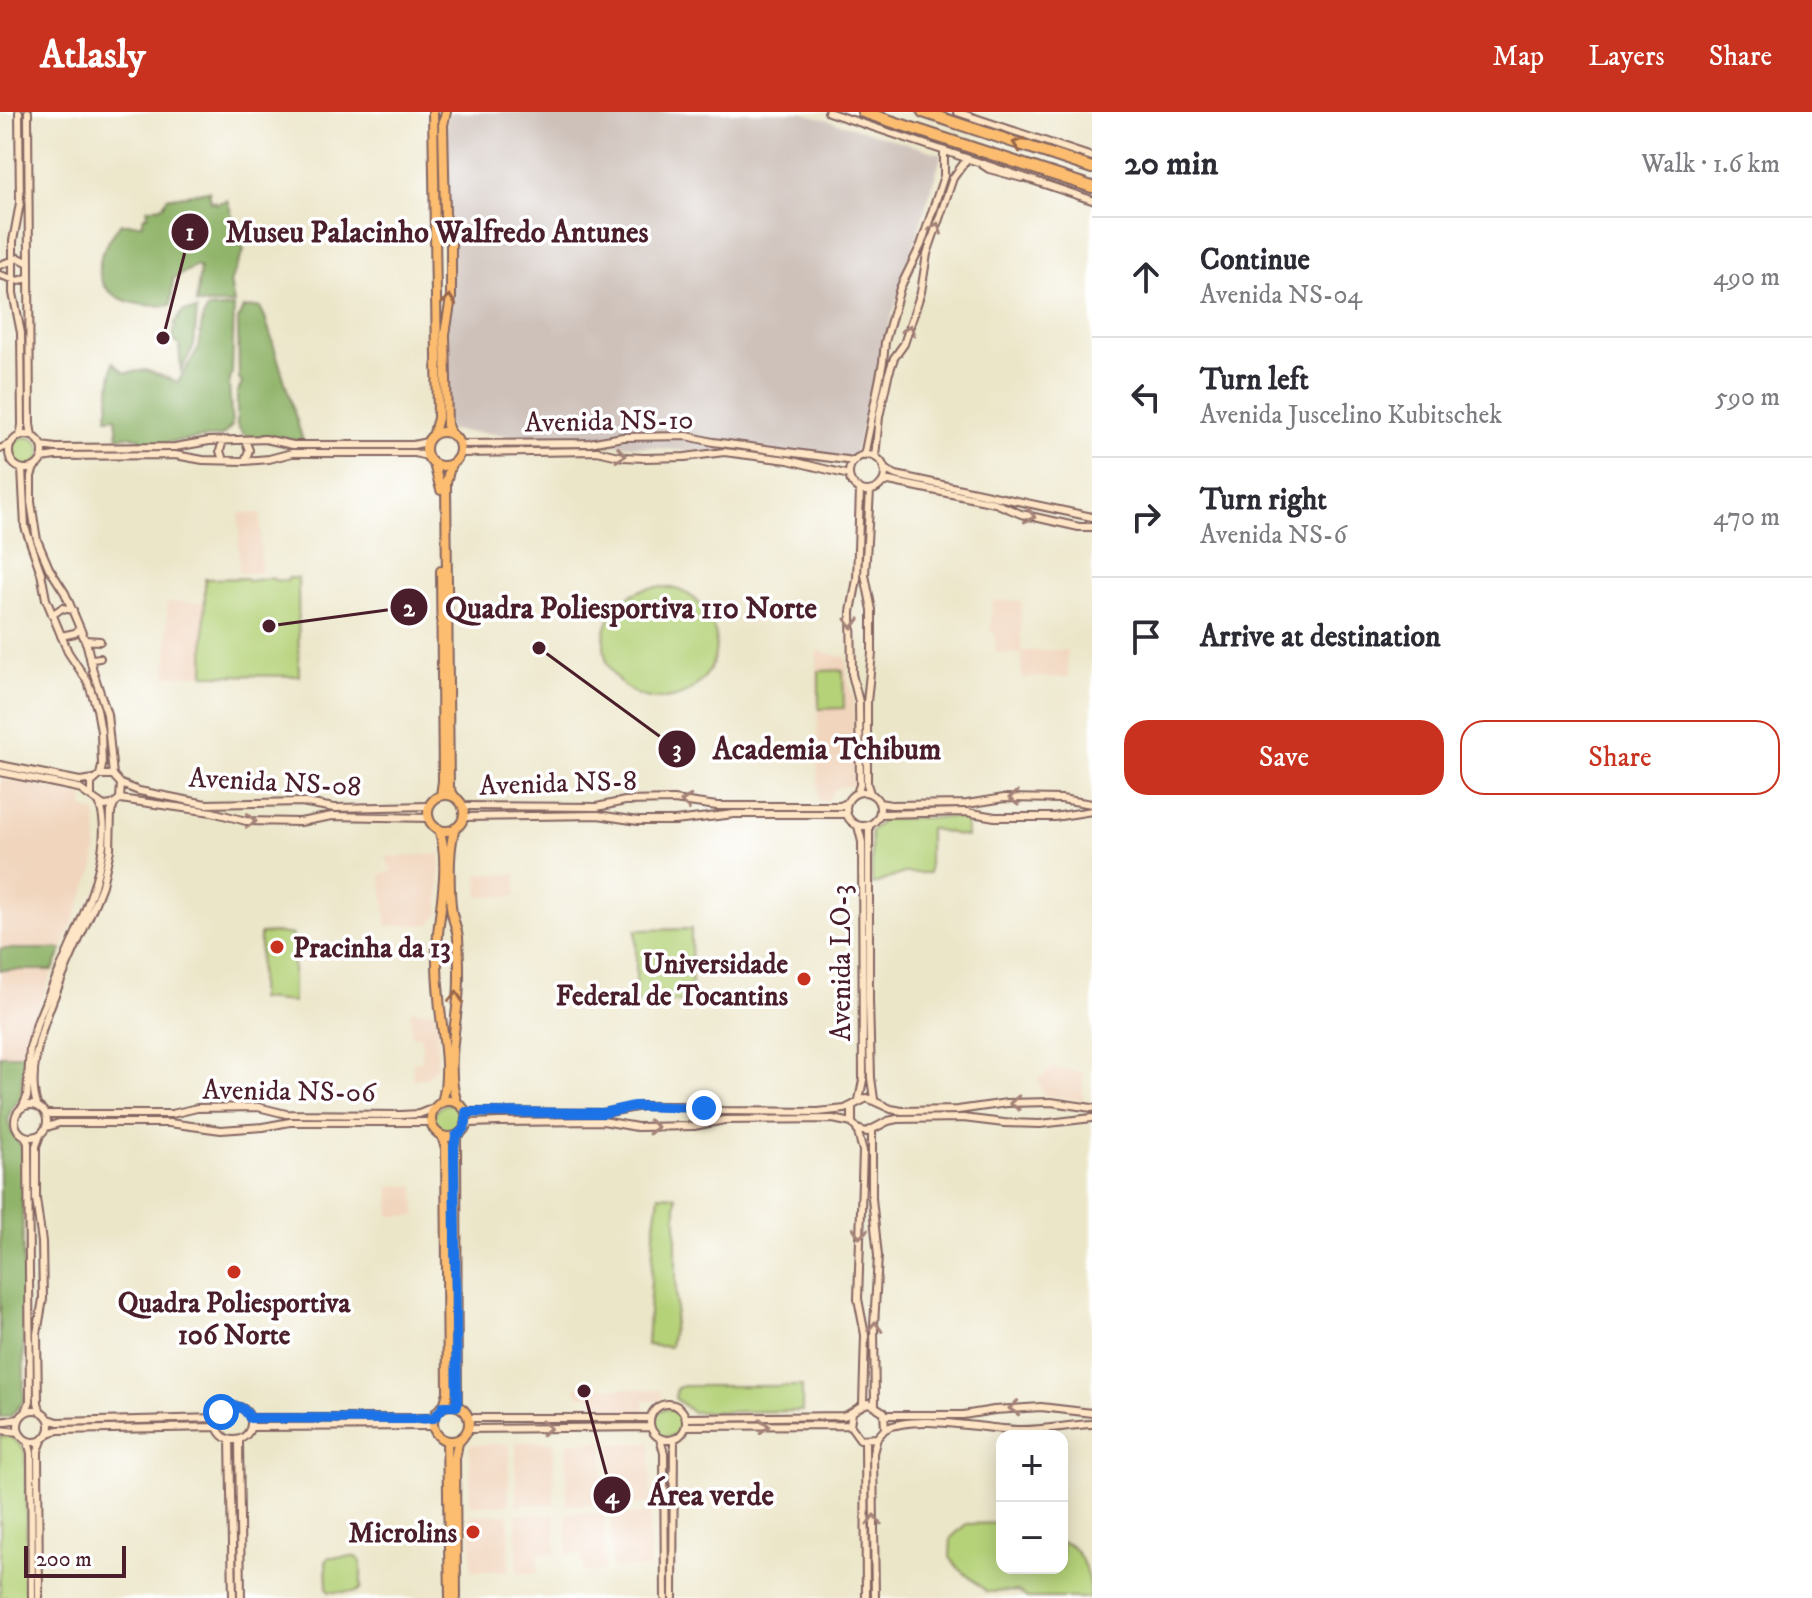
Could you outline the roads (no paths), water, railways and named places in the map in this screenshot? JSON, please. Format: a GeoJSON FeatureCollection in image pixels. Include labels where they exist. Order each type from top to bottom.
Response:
{"type":"FeatureCollection","features":[{"type":"Feature","properties":{"kind":"highway"},"geometry":{"type":"LineString","coordinates":[[863,112],[1092,187]]}},
{"type":"Feature","properties":{"kind":"highway"},"geometry":{"type":"LineString","coordinates":[[923,112],[1092,168]]}},
{"type":"Feature","properties":{"kind":"highway"},"geometry":{"type":"LineString","coordinates":[[1056,175],[1051,172],[1050,164],[1060,157]]}},
{"type":"Feature","properties":{"kind":"main road"},"geometry":{"type":"LineString","coordinates":[[433,112],[438,418],[434,433],[427,442],[430,460],[440,484],[443,781],[441,795],[429,806],[429,818],[439,829],[443,848],[443,907],[438,951],[444,1033],[445,1091],[442,1102]]}},
{"type":"Feature","properties":{"kind":"main road"},"geometry":{"type":"LineString","coordinates":[[442,1136],[456,1136],[465,1127],[466,1112],[457,1102],[454,1091],[453,1024],[459,954],[452,907],[451,845],[455,828],[463,817],[463,806],[449,788],[446,497],[447,473],[460,448],[447,425],[445,334],[451,298],[451,240],[445,214],[443,125],[446,112]]}},
{"type":"Feature","properties":{"kind":"main road"},"geometry":{"type":"LineString","coordinates":[[434,433],[450,433]]}},
{"type":"Feature","properties":{"kind":"main road"},"geometry":{"type":"LineString","coordinates":[[430,460],[442,466],[451,464]]}},
{"type":"Feature","properties":{"kind":"main road"},"geometry":{"type":"LineString","coordinates":[[441,795],[454,796]]}},
{"type":"Feature","properties":{"kind":"main road"},"geometry":{"type":"LineString","coordinates":[[439,829],[455,828]]}},
{"type":"Feature","properties":{"kind":"main road"},"geometry":{"type":"LineString","coordinates":[[457,1102],[442,1102],[434,1108],[431,1122],[442,1136],[446,1148],[448,1392],[434,1422],[440,1437],[447,1441],[454,1441],[466,1433]]}},
{"type":"Feature","properties":{"kind":"main road"},"geometry":{"type":"LineString","coordinates":[[456,1136],[457,1406]]}},
{"type":"Feature","properties":{"kind":"main road"},"geometry":{"type":"LineString","coordinates":[[444,1406],[457,1406],[469,1418],[455,1459],[456,1598]]}},
{"type":"Feature","properties":{"kind":"main road"},"geometry":{"type":"LineString","coordinates":[[447,1441],[450,1598]]}},
{"type":"Feature","properties":{"kind":"street"},"geometry":{"type":"LineString","coordinates":[[0,449],[20,436],[22,425],[21,333],[13,279],[13,241],[20,203],[19,112]]}},
{"type":"Feature","properties":{"kind":"street"},"geometry":{"type":"LineString","coordinates":[[28,112],[30,424],[32,436],[42,446],[175,447],[223,440],[271,440],[293,445],[413,445],[427,442]]}},
{"type":"Feature","properties":{"kind":"street"},"geometry":{"type":"LineString","coordinates":[[828,112],[977,161],[1011,177],[1030,178],[1092,200]]}},
{"type":"Feature","properties":{"kind":"street"},"geometry":{"type":"LineString","coordinates":[[957,112],[1092,157]]}},
{"type":"Feature","properties":{"kind":"street"},"geometry":{"type":"LineString","coordinates":[[864,456],[885,342],[903,281],[921,245],[944,176],[944,151]]}},
{"type":"Feature","properties":{"kind":"street"},"geometry":{"type":"LineString","coordinates":[[967,159],[953,178],[933,235],[918,302],[904,344],[894,358],[888,376],[875,457],[884,469],[896,475],[1092,517]]}},
{"type":"Feature","properties":{"kind":"street"},"geometry":{"type":"LineString","coordinates":[[944,161],[953,168],[962,165]]}},
{"type":"Feature","properties":{"kind":"street"},"geometry":{"type":"LineString","coordinates":[[0,265],[21,258],[29,263]]}},
{"type":"Feature","properties":{"kind":"street"},"geometry":{"type":"LineString","coordinates":[[0,275],[21,281],[29,277]]}},
{"type":"Feature","properties":{"kind":"street"},"geometry":{"type":"LineString","coordinates":[[20,436],[32,436]]}},
{"type":"Feature","properties":{"kind":"street","name":"Avenida NS-10"},"geometry":{"type":"LineString","coordinates":[[460,448],[687,436],[854,461]]}},
{"type":"Feature","properties":{"kind":"street"},"geometry":{"type":"LineString","coordinates":[[223,440],[220,451],[223,460]]}},
{"type":"Feature","properties":{"kind":"street"},"geometry":{"type":"LineString","coordinates":[[245,440],[249,450],[245,461]]}},
{"type":"Feature","properties":{"kind":"street"},"geometry":{"type":"LineString","coordinates":[[11,460],[9,452],[12,443]]}},
{"type":"Feature","properties":{"kind":"street"},"geometry":{"type":"LineString","coordinates":[[42,446],[42,458],[31,476],[31,502],[37,540],[50,571],[64,590],[85,640],[97,658],[113,775],[121,784],[111,812],[108,863],[102,885],[40,1036],[36,1064],[35,1098],[46,1114],[47,1127],[36,1145],[36,1195],[43,1262],[43,1304],[37,1334],[38,1402],[40,1411],[58,1422],[218,1418]]}},
{"type":"Feature","properties":{"kind":"street","name":"Avenida NS-10"},"geometry":{"type":"LineString","coordinates":[[460,448],[597,451],[644,458],[724,452],[788,460],[849,475]]}},
{"type":"Feature","properties":{"kind":"street"},"geometry":{"type":"LineString","coordinates":[[42,458],[169,455],[245,461],[292,453],[414,453],[430,460]]}},
{"type":"Feature","properties":{"kind":"street"},"geometry":{"type":"LineString","coordinates":[[0,456],[22,469],[34,468]]}},
{"type":"Feature","properties":{"kind":"street"},"geometry":{"type":"LineString","coordinates":[[875,457],[864,456],[854,461],[849,475],[853,485],[860,490],[870,491],[889,481],[995,503],[1021,514],[1092,527]]}},
{"type":"Feature","properties":{"kind":"street"},"geometry":{"type":"LineString","coordinates":[[22,469],[25,527],[52,615],[86,678],[97,709],[101,732],[97,777],[90,787],[91,796]]}},
{"type":"Feature","properties":{"kind":"street"},"geometry":{"type":"LineString","coordinates":[[882,483],[884,469]]}},
{"type":"Feature","properties":{"kind":"street"},"geometry":{"type":"LineString","coordinates":[[860,490],[857,579],[851,612],[852,674],[859,702],[860,785],[847,803],[846,814],[858,826],[869,826],[880,814],[966,812],[995,817],[1054,817],[1092,811]]}},
{"type":"Feature","properties":{"kind":"street"},"geometry":{"type":"LineString","coordinates":[[870,491],[865,575],[872,610],[867,784],[879,803],[880,814]]}},
{"type":"Feature","properties":{"kind":"street"},"geometry":{"type":"LineString","coordinates":[[52,615],[62,608],[73,610]]}},
{"type":"Feature","properties":{"kind":"street"},"geometry":{"type":"LineString","coordinates":[[61,636],[72,635],[80,628]]}},
{"type":"Feature","properties":{"kind":"street"},"geometry":{"type":"LineString","coordinates":[[85,640],[98,639]]}},
{"type":"Feature","properties":{"kind":"street"},"geometry":{"type":"LineString","coordinates":[[0,765],[80,781],[113,775]]}},
{"type":"Feature","properties":{"kind":"street"},"geometry":{"type":"LineString","coordinates":[[0,772],[78,788],[91,796],[100,805],[103,838],[98,874],[37,1023],[29,1059],[27,1099],[15,1121],[28,1142],[30,1402],[19,1419],[0,1422]]}},
{"type":"Feature","properties":{"kind":"street","name":"Avenida NS-08"},"geometry":{"type":"LineString","coordinates":[[121,784],[139,791],[206,804],[301,802],[334,808],[429,806]]}},
{"type":"Feature","properties":{"kind":"street"},"geometry":{"type":"LineString","coordinates":[[857,793],[870,793]]}},
{"type":"Feature","properties":{"kind":"street"},"geometry":{"type":"LineString","coordinates":[[879,803],[967,804],[1004,798],[1061,799],[1092,804]]}},
{"type":"Feature","properties":{"kind":"street","name":"Avenida NS-8"},"geometry":{"type":"LineString","coordinates":[[463,806],[597,807],[650,800],[690,801],[717,806],[840,806],[847,803]]}},
{"type":"Feature","properties":{"kind":"street","name":"Avenida NS-08"},"geometry":{"type":"LineString","coordinates":[[100,805],[117,802],[212,812],[246,821],[300,822],[332,816],[429,818]]}},
{"type":"Feature","properties":{"kind":"street","name":"Avenida NS-8"},"geometry":{"type":"LineString","coordinates":[[463,817],[598,815],[638,821],[694,821],[719,815],[846,814]]}},
{"type":"Feature","properties":{"kind":"street","name":"Avenida LO-3"},"geometry":{"type":"LineString","coordinates":[[858,826],[862,842],[863,1080],[859,1100]]}},
{"type":"Feature","properties":{"kind":"street","name":"Avenida LO-3"},"geometry":{"type":"LineString","coordinates":[[869,826],[869,992],[874,1099]]}},
{"type":"Feature","properties":{"kind":"street"},"geometry":{"type":"LineString","coordinates":[[466,1112],[603,1113],[642,1106],[692,1106],[722,1111],[818,1112],[852,1106],[859,1100],[874,1099],[881,1105],[902,1111],[1051,1102],[1092,1108]]}},
{"type":"Feature","properties":{"kind":"street"},"geometry":{"type":"LineString","coordinates":[[23,1106],[37,1105]]}},
{"type":"Feature","properties":{"kind":"street"},"geometry":{"type":"LineString","coordinates":[[881,1105],[884,1118],[881,1124]]}},
{"type":"Feature","properties":{"kind":"street"},"geometry":{"type":"LineString","coordinates":[[852,1106],[863,1151],[858,1299],[865,1335],[863,1404]]}},
{"type":"Feature","properties":{"kind":"street","name":"Avenida NS-06"},"geometry":{"type":"LineString","coordinates":[[46,1114],[172,1114],[197,1108],[258,1107],[286,1114],[401,1115],[419,1114],[434,1108]]}},
{"type":"Feature","properties":{"kind":"street"},"geometry":{"type":"LineString","coordinates":[[872,1131],[881,1124],[897,1119],[957,1118],[1040,1124],[1092,1118]]}},
{"type":"Feature","properties":{"kind":"street"},"geometry":{"type":"LineString","coordinates":[[465,1127],[471,1123],[499,1122],[610,1121],[637,1127],[694,1126],[729,1120],[833,1119],[872,1131]]}},
{"type":"Feature","properties":{"kind":"street","name":"Avenida NS-06"},"geometry":{"type":"LineString","coordinates":[[47,1127],[59,1123],[169,1123],[232,1130],[290,1122],[431,1122]]}},
{"type":"Feature","properties":{"kind":"street"},"geometry":{"type":"LineString","coordinates":[[872,1131],[872,1198],[878,1256],[874,1326],[875,1405]]}},
{"type":"Feature","properties":{"kind":"street"},"geometry":{"type":"LineString","coordinates":[[25,1136],[40,1135]]}},
{"type":"Feature","properties":{"kind":"street"},"geometry":{"type":"LineString","coordinates":[[29,1261],[43,1262]]}},
{"type":"Feature","properties":{"kind":"street"},"geometry":{"type":"LineString","coordinates":[[29,1285],[43,1286]]}},
{"type":"Feature","properties":{"kind":"street"},"geometry":{"type":"LineString","coordinates":[[660,1439],[674,1439],[683,1432],[686,1422],[680,1409],[666,1404],[654,1410],[650,1418],[650,1427],[660,1439],[664,1453],[665,1598]]}},
{"type":"Feature","properties":{"kind":"street"},"geometry":{"type":"LineString","coordinates":[[686,1422],[835,1416],[852,1413],[863,1404],[875,1405],[885,1415],[963,1415],[1041,1407],[1092,1413]]}},
{"type":"Feature","properties":{"kind":"street"},"geometry":{"type":"LineString","coordinates":[[232,1406],[242,1407],[250,1418],[251,1427],[239,1440],[230,1440],[220,1434],[217,1427],[221,1412],[232,1406]]}},
{"type":"Feature","properties":{"kind":"street"},"geometry":{"type":"LineString","coordinates":[[26,1412],[40,1411]]}},
{"type":"Feature","properties":{"kind":"street"},"geometry":{"type":"LineString","coordinates":[[852,1413],[850,1425],[855,1435],[865,1440],[877,1438]]}},
{"type":"Feature","properties":{"kind":"street"},"geometry":{"type":"LineString","coordinates":[[885,1415],[885,1429]]}},
{"type":"Feature","properties":{"kind":"street"},"geometry":{"type":"LineString","coordinates":[[250,1418],[434,1422]]}},
{"type":"Feature","properties":{"kind":"street"},"geometry":{"type":"LineString","coordinates":[[469,1418],[650,1418]]}},
{"type":"Feature","properties":{"kind":"street"},"geometry":{"type":"LineString","coordinates":[[19,1419],[19,1432]]}},
{"type":"Feature","properties":{"kind":"street"},"geometry":{"type":"LineString","coordinates":[[49,1419],[49,1433]]}},
{"type":"Feature","properties":{"kind":"street"},"geometry":{"type":"LineString","coordinates":[[251,1427],[434,1422]]}},
{"type":"Feature","properties":{"kind":"street"},"geometry":{"type":"LineString","coordinates":[[686,1422],[850,1425]]}},
{"type":"Feature","properties":{"kind":"street"},"geometry":{"type":"LineString","coordinates":[[875,1598],[873,1453],[877,1438],[885,1429],[902,1424],[964,1423],[1005,1430],[1042,1430],[1092,1424]]}},
{"type":"Feature","properties":{"kind":"street"},"geometry":{"type":"LineString","coordinates":[[39,1598],[38,1451],[49,1433],[57,1430],[217,1427]]}},
{"type":"Feature","properties":{"kind":"street"},"geometry":{"type":"LineString","coordinates":[[466,1433],[650,1427]]}},
{"type":"Feature","properties":{"kind":"street"},"geometry":{"type":"LineString","coordinates":[[0,1430],[19,1432],[28,1441],[31,1451],[32,1598]]}},
{"type":"Feature","properties":{"kind":"street"},"geometry":{"type":"LineString","coordinates":[[673,1598],[674,1439]]}},
{"type":"Feature","properties":{"kind":"street"},"geometry":{"type":"LineString","coordinates":[[230,1440],[233,1598]]}},
{"type":"Feature","properties":{"kind":"street"},"geometry":{"type":"LineString","coordinates":[[239,1440],[241,1598]]}},
{"type":"Feature","properties":{"kind":"street"},"geometry":{"type":"LineString","coordinates":[[865,1440],[866,1598]]}},
{"type":"Feature","properties":{"kind":"street"},"geometry":{"type":"LineString","coordinates":[[28,1441],[42,1441]]}},
{"type":"Feature","properties":{"kind":"place","name":"Museu Palacinho Walfredo Antunes"},"geometry":{"type":"Point","coordinates":[163,338]}},
{"type":"Feature","properties":{"kind":"place","name":"Quadra Poliesportiva 110 Norte"},"geometry":{"type":"Point","coordinates":[269,626]}},
{"type":"Feature","properties":{"kind":"place","name":"Academia Tchibum"},"geometry":{"type":"Point","coordinates":[539,648]}},
{"type":"Feature","properties":{"kind":"place","name":"Pracinha da 13"},"geometry":{"type":"Point","coordinates":[277,947]}},
{"type":"Feature","properties":{"kind":"place","name":"Universidade Federal de Tocantins"},"geometry":{"type":"Point","coordinates":[804,979]}},
{"type":"Feature","properties":{"kind":"place","name":"Quadra Poliesportiva 106 Norte"},"geometry":{"type":"Point","coordinates":[234,1272]}},
{"type":"Feature","properties":{"kind":"place","name":"Área verde"},"geometry":{"type":"Point","coordinates":[584,1391]}},
{"type":"Feature","properties":{"kind":"place","name":"Microlins"},"geometry":{"type":"Point","coordinates":[473,1532]}}]}
